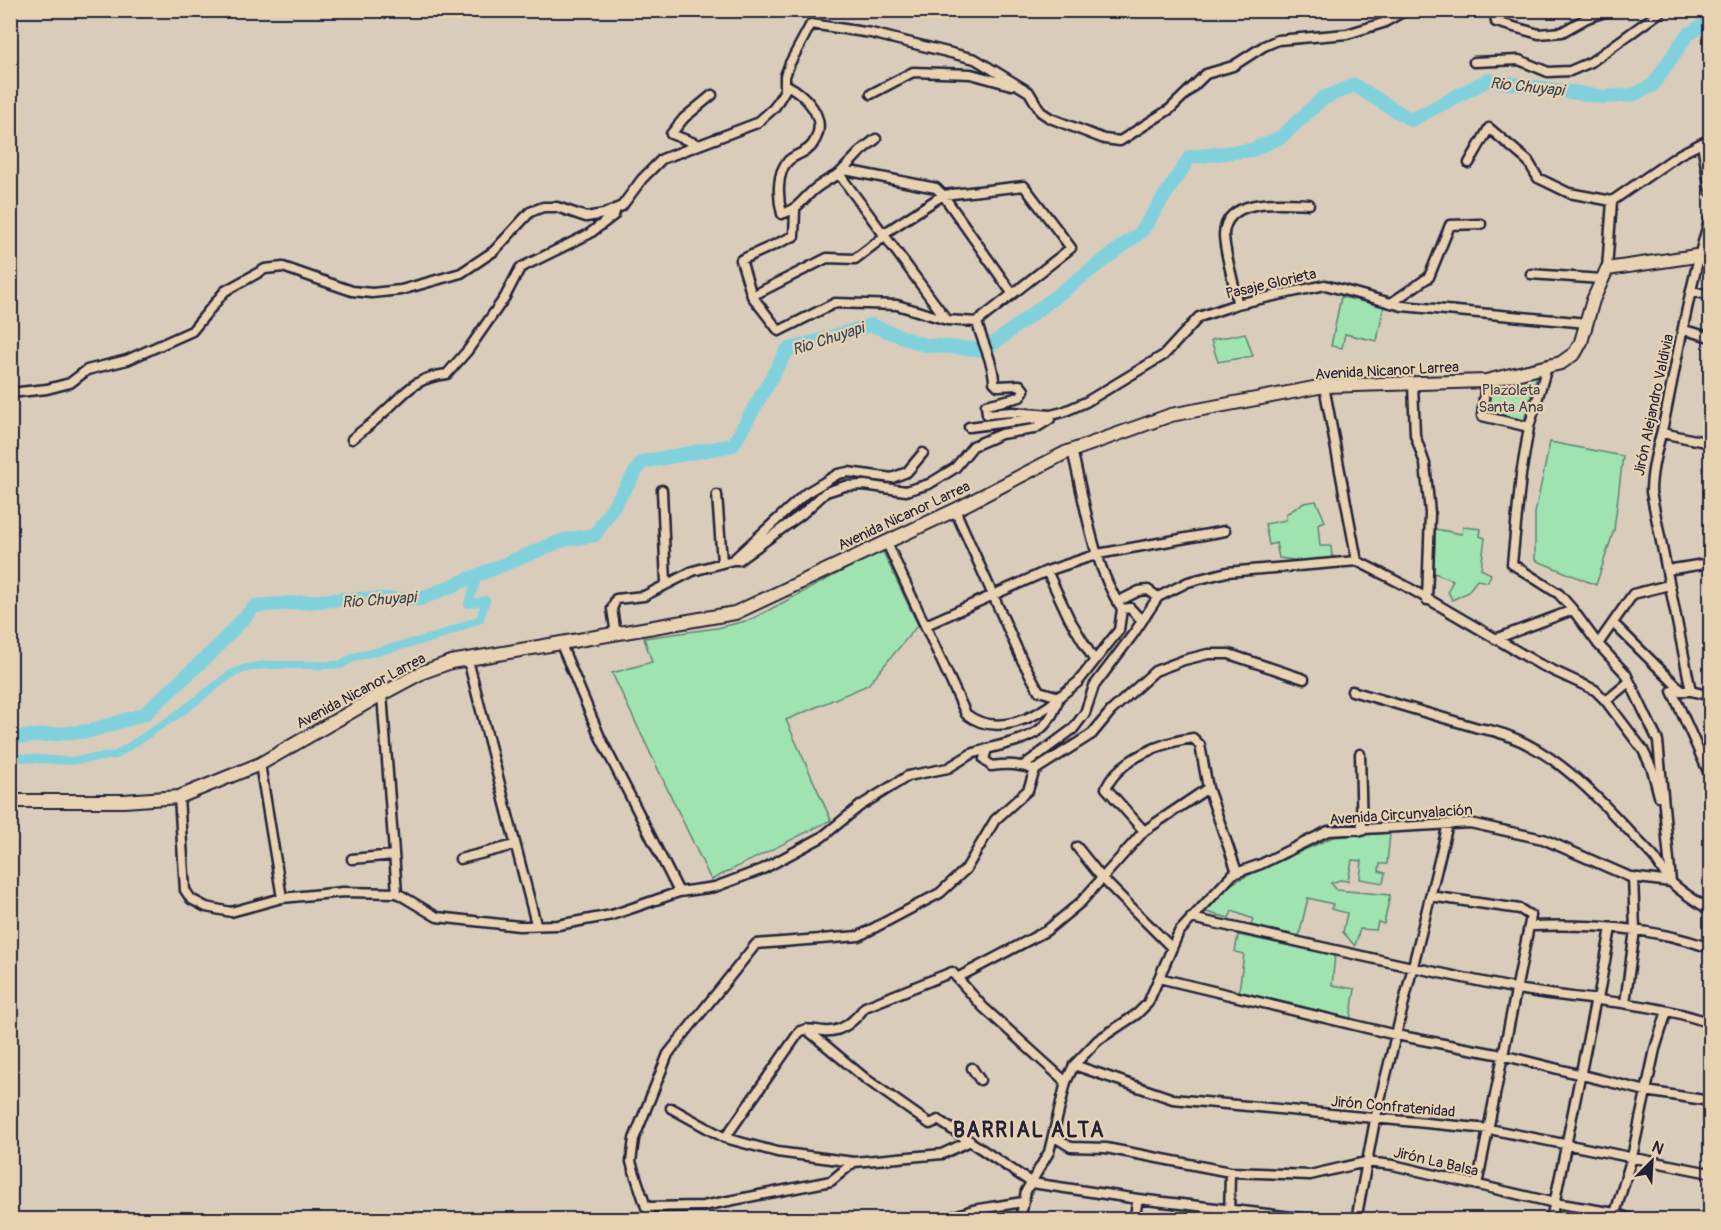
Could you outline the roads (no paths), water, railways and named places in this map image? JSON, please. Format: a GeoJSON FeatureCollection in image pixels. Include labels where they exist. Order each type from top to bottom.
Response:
{"type":"FeatureCollection","features":[{"type":"Feature","properties":{"kind":"main road"},"geometry":{"type":"LineString","coordinates":[[1604,274],[1705,255]]}},
{"type":"Feature","properties":{"kind":"main road","name":"Avenida Nicanor Larrea"},"geometry":{"type":"LineString","coordinates":[[10,801],[124,801],[178,797],[260,764],[423,672],[451,662],[735,613],[886,540],[955,510],[1072,450],[1171,415],[1324,387],[1486,381],[1561,363],[1575,353],[1604,274]]}},
{"type":"Feature","properties":{"kind":"street"},"geometry":{"type":"LineString","coordinates":[[10,393],[47,389],[70,383],[87,370],[127,360],[192,331],[225,291],[265,268],[283,267],[352,291],[372,293],[401,290],[461,273],[494,251],[530,212],[543,207],[557,207],[586,217],[616,208],[630,197],[653,166],[662,159],[756,123],[782,99],[790,63],[811,24],[871,33],[975,59],[1029,92],[1041,112],[1050,118],[1104,139],[1120,141],[1170,109],[1206,74],[1233,66],[1264,46],[1278,40],[1347,34],[1383,23],[1406,10]]}},
{"type":"Feature","properties":{"kind":"street"},"geometry":{"type":"LineString","coordinates":[[1495,10],[1496,22],[1539,34],[1562,32],[1587,18],[1610,10]]}},
{"type":"Feature","properties":{"kind":"street"},"geometry":{"type":"LineString","coordinates":[[1474,62],[1519,60],[1548,72],[1570,71],[1591,62],[1663,10]]}},
{"type":"Feature","properties":{"kind":"street"},"geometry":{"type":"LineString","coordinates":[[871,94],[913,72],[971,74],[1020,87]]}},
{"type":"Feature","properties":{"kind":"street"},"geometry":{"type":"LineString","coordinates":[[785,84],[795,88],[807,99],[816,112],[818,130],[814,142],[807,150],[787,162],[781,175],[778,201],[782,214],[795,210],[814,189],[839,174],[852,170],[936,188],[944,195],[1012,293]]}},
{"type":"Feature","properties":{"kind":"street"},"geometry":{"type":"LineString","coordinates":[[697,144],[671,134],[684,118],[712,95]]}},
{"type":"Feature","properties":{"kind":"street"},"geometry":{"type":"LineString","coordinates":[[1468,163],[1489,128],[1528,161],[1538,178],[1569,193],[1612,201],[1680,154],[1706,141],[1710,191]]}},
{"type":"Feature","properties":{"kind":"street"},"geometry":{"type":"LineString","coordinates":[[839,174],[862,149],[876,140]]}},
{"type":"Feature","properties":{"kind":"street"},"geometry":{"type":"LineString","coordinates":[[839,174],[947,320]]}},
{"type":"Feature","properties":{"kind":"street"},"geometry":{"type":"LineString","coordinates":[[752,296],[827,258],[855,259],[884,235],[944,195],[1024,186],[1071,249],[976,322],[947,320],[897,306],[836,303],[779,331],[752,296],[741,260],[794,236],[795,210]]}},
{"type":"Feature","properties":{"kind":"street"},"geometry":{"type":"LineString","coordinates":[[1531,274],[1604,274],[1612,201]]}},
{"type":"Feature","properties":{"kind":"street"},"geometry":{"type":"LineString","coordinates":[[1237,304],[1224,233],[1230,219],[1238,211],[1251,205],[1309,204]]}},
{"type":"Feature","properties":{"kind":"street"},"geometry":{"type":"LineString","coordinates":[[352,439],[382,414],[404,391],[428,376],[447,374],[468,350],[505,297],[520,268],[589,234],[614,216],[616,208]]}},
{"type":"Feature","properties":{"kind":"street","name":"Jirón Alejandro Valdivia"},"geometry":{"type":"LineString","coordinates":[[1710,218],[1705,255],[1691,291],[1662,433],[1652,467],[1651,492],[1691,692],[1672,691],[1710,776]]}},
{"type":"Feature","properties":{"kind":"street"},"geometry":{"type":"LineString","coordinates":[[1391,303],[1428,277],[1450,225],[1480,224]]}},
{"type":"Feature","properties":{"kind":"street","name":"Pasaje Glorieta"},"geometry":{"type":"LineString","coordinates":[[1051,415],[1063,412],[1094,396],[1164,355],[1199,317],[1237,304],[1325,285],[1391,303],[1454,312],[1587,323]]}},
{"type":"Feature","properties":{"kind":"street"},"geometry":{"type":"LineString","coordinates":[[1691,291],[1710,295]]}},
{"type":"Feature","properties":{"kind":"street"},"geometry":{"type":"LineString","coordinates":[[976,322],[987,356],[995,371],[994,382],[998,386],[1020,385],[1024,390],[1020,397],[986,405],[987,414],[1012,412],[1051,415]]}},
{"type":"Feature","properties":{"kind":"street"},"geometry":{"type":"LineString","coordinates":[[1684,330],[1710,337]]}},
{"type":"Feature","properties":{"kind":"street"},"geometry":{"type":"LineString","coordinates":[[1547,367],[1529,427],[1521,475],[1512,564],[1559,594],[1598,644],[1620,666],[1629,682],[1658,741],[1671,882]]}},
{"type":"Feature","properties":{"kind":"street"},"geometry":{"type":"LineString","coordinates":[[1486,381],[1482,416],[1529,427]]}},
{"type":"Feature","properties":{"kind":"street"},"geometry":{"type":"LineString","coordinates":[[1413,384],[1415,435],[1425,464],[1430,513],[1427,600]]}},
{"type":"Feature","properties":{"kind":"street"},"geometry":{"type":"LineString","coordinates":[[1324,387],[1357,561]]}},
{"type":"Feature","properties":{"kind":"street"},"geometry":{"type":"LineString","coordinates":[[969,427],[1051,415]]}},
{"type":"Feature","properties":{"kind":"street"},"geometry":{"type":"LineString","coordinates":[[616,634],[612,609],[616,599],[644,596],[693,571],[722,562],[739,560],[802,514],[826,492],[845,486],[864,485],[906,491],[929,484],[955,468],[974,446],[1001,434],[1034,429],[1050,419],[1051,415]]}},
{"type":"Feature","properties":{"kind":"street"},"geometry":{"type":"LineString","coordinates":[[1662,433],[1710,443]]}},
{"type":"Feature","properties":{"kind":"street"},"geometry":{"type":"LineString","coordinates":[[886,540],[966,714],[977,723],[1006,724],[1025,721],[1078,682],[1119,630],[1120,605],[1098,554],[1072,450]]}},
{"type":"Feature","properties":{"kind":"street"},"geometry":{"type":"LineString","coordinates":[[733,560],[815,486],[838,474],[848,472],[892,477],[907,472],[923,453]]}},
{"type":"Feature","properties":{"kind":"street"},"geometry":{"type":"LineString","coordinates":[[662,490],[666,583]]}},
{"type":"Feature","properties":{"kind":"street"},"geometry":{"type":"LineString","coordinates":[[717,495],[722,562]]}},
{"type":"Feature","properties":{"kind":"street"},"geometry":{"type":"LineString","coordinates":[[955,510],[1022,660],[1039,691],[1059,697]]}},
{"type":"Feature","properties":{"kind":"street"},"geometry":{"type":"LineString","coordinates":[[926,625],[1047,571],[1098,554],[1225,531]]}},
{"type":"Feature","properties":{"kind":"street"},"geometry":{"type":"LineString","coordinates":[[1023,766],[1073,729],[1085,713],[1094,686],[1158,597],[1188,582],[1227,572],[1357,561],[1495,639],[1595,690],[1643,750],[1652,769],[1666,825]]}},
{"type":"Feature","properties":{"kind":"street"},"geometry":{"type":"LineString","coordinates":[[1667,570],[1710,563]]}},
{"type":"Feature","properties":{"kind":"street"},"geometry":{"type":"LineString","coordinates":[[1047,571],[1069,618],[1094,660]]}},
{"type":"Feature","properties":{"kind":"street"},"geometry":{"type":"LineString","coordinates":[[1598,644],[1633,594],[1669,585]]}},
{"type":"Feature","properties":{"kind":"street"},"geometry":{"type":"LineString","coordinates":[[1120,605],[1139,591],[1148,590],[1158,597]]}},
{"type":"Feature","properties":{"kind":"street"},"geometry":{"type":"LineString","coordinates":[[1120,605],[1130,608],[1142,621]]}},
{"type":"Feature","properties":{"kind":"street"},"geometry":{"type":"LineString","coordinates":[[1495,639],[1573,610]]}},
{"type":"Feature","properties":{"kind":"street"},"geometry":{"type":"LineString","coordinates":[[1613,622],[1691,692],[1710,696]]}},
{"type":"Feature","properties":{"kind":"street"},"geometry":{"type":"LineString","coordinates":[[561,642],[600,737],[679,892]]}},
{"type":"Feature","properties":{"kind":"street"},"geometry":{"type":"LineString","coordinates":[[654,1220],[646,1207],[631,1162],[634,1139],[668,1054],[756,944],[859,936],[940,893],[966,869],[995,820],[1028,790],[1035,770],[1092,734],[1111,711],[1155,671],[1208,654],[1229,654],[1304,679]]}},
{"type":"Feature","properties":{"kind":"street"},"geometry":{"type":"LineString","coordinates":[[468,660],[497,764],[536,924]]}},
{"type":"Feature","properties":{"kind":"street"},"geometry":{"type":"LineString","coordinates":[[1606,701],[1629,682]]}},
{"type":"Feature","properties":{"kind":"street"},"geometry":{"type":"LineString","coordinates":[[1352,692],[1478,728],[1496,730],[1535,748],[1567,770],[1617,818],[1635,840],[1653,856],[1671,882],[1710,910]]}},
{"type":"Feature","properties":{"kind":"street"},"geometry":{"type":"LineString","coordinates":[[382,694],[397,893]]}},
{"type":"Feature","properties":{"kind":"street"},"geometry":{"type":"LineString","coordinates":[[178,797],[183,877],[191,899],[206,907],[231,912],[282,898],[343,892],[397,893],[437,917],[519,926],[558,925],[612,915],[679,892],[716,887],[763,869],[822,837],[860,806],[908,776],[948,768],[971,754],[1022,740],[1042,729],[1055,713],[1059,697]]}},
{"type":"Feature","properties":{"kind":"street"},"geometry":{"type":"LineString","coordinates":[[1144,831],[1106,788],[1117,771],[1126,765],[1161,745],[1193,738],[1200,745],[1208,788],[1237,872]]}},
{"type":"Feature","properties":{"kind":"street"},"geometry":{"type":"LineString","coordinates":[[987,749],[984,759],[991,766],[1010,764],[1035,770]]}},
{"type":"Feature","properties":{"kind":"street"},"geometry":{"type":"LineString","coordinates":[[1360,754],[1362,831]]}},
{"type":"Feature","properties":{"kind":"street"},"geometry":{"type":"LineString","coordinates":[[260,764],[282,898]]}},
{"type":"Feature","properties":{"kind":"street"},"geometry":{"type":"LineString","coordinates":[[957,978],[1046,931],[1081,902],[1144,831],[1208,788]]}},
{"type":"Feature","properties":{"kind":"street"},"geometry":{"type":"LineString","coordinates":[[1356,1220],[1375,1119],[1448,824]]}},
{"type":"Feature","properties":{"kind":"street","name":"Avenida Circunvalación"},"geometry":{"type":"LineString","coordinates":[[1020,1220],[1023,1202],[1049,1152],[1066,1082],[1074,1065],[1098,1040],[1137,1014],[1148,1003],[1171,947],[1191,918],[1237,872],[1261,864],[1328,831],[1479,824],[1528,835],[1600,866],[1633,877],[1671,882]]}},
{"type":"Feature","properties":{"kind":"street"},"geometry":{"type":"LineString","coordinates":[[460,858],[515,845]]}},
{"type":"Feature","properties":{"kind":"street"},"geometry":{"type":"LineString","coordinates":[[1077,847],[1102,878],[1171,947]]}},
{"type":"Feature","properties":{"kind":"street"},"geometry":{"type":"LineString","coordinates":[[352,859],[394,855]]}},
{"type":"Feature","properties":{"kind":"street"},"geometry":{"type":"LineString","coordinates":[[1625,1003],[1635,930],[1633,877]]}},
{"type":"Feature","properties":{"kind":"street"},"geometry":{"type":"LineString","coordinates":[[1430,896],[1520,909],[1531,916],[1477,1185]]}},
{"type":"Feature","properties":{"kind":"street"},"geometry":{"type":"LineString","coordinates":[[1191,918],[1516,989],[1597,998],[1667,1011],[1710,1023]]}},
{"type":"Feature","properties":{"kind":"street"},"geometry":{"type":"LineString","coordinates":[[1530,926],[1635,930],[1679,937],[1710,948]]}},
{"type":"Feature","properties":{"kind":"street"},"geometry":{"type":"LineString","coordinates":[[1551,1220],[1611,928]]}},
{"type":"Feature","properties":{"kind":"street"},"geometry":{"type":"LineString","coordinates":[[725,1138],[800,1031],[806,1029],[829,1032],[842,1028],[856,1020],[864,1007],[952,972],[983,1007],[1066,1082]]}},
{"type":"Feature","properties":{"kind":"street"},"geometry":{"type":"LineString","coordinates":[[1159,978],[1396,1035],[1502,1055],[1646,1091],[1710,1101]]}},
{"type":"Feature","properties":{"kind":"street"},"geometry":{"type":"LineString","coordinates":[[1614,1216],[1632,1157],[1667,1011]]}},
{"type":"Feature","properties":{"kind":"street"},"geometry":{"type":"LineString","coordinates":[[806,1029],[866,1079],[921,1118],[930,1124],[938,1120],[1032,1183],[1138,1199],[1319,1220]]}},
{"type":"Feature","properties":{"kind":"street","name":"Jirón Confratenidad"},"geometry":{"type":"LineString","coordinates":[[1074,1065],[1173,1099],[1489,1129],[1710,1173]]}},
{"type":"Feature","properties":{"kind":"street"},"geometry":{"type":"LineString","coordinates":[[972,1068],[980,1080]]}},
{"type":"Feature","properties":{"kind":"street"},"geometry":{"type":"LineString","coordinates":[[671,1108],[725,1138],[777,1152],[854,1162],[942,1154],[970,1141]]}},
{"type":"Feature","properties":{"kind":"street","name":"Jirón La Balsa"},"geometry":{"type":"LineString","coordinates":[[1053,1136],[1071,1147],[1106,1148],[1230,1172],[1310,1175],[1366,1162],[1393,1165],[1633,1220]]}},
{"type":"Feature","properties":{"kind":"street"},"geometry":{"type":"LineString","coordinates":[[646,1207],[703,1206],[831,1181],[854,1162]]}},
{"type":"Feature","properties":{"kind":"street"},"geometry":{"type":"LineString","coordinates":[[1229,1220],[1230,1172]]}},
{"type":"Feature","properties":{"kind":"street"},"geometry":{"type":"LineString","coordinates":[[1134,1220],[1138,1199]]}},
{"type":"Feature","properties":{"kind":"street"},"geometry":{"type":"LineString","coordinates":[[943,1220],[973,1210],[1023,1202]]}},
{"type":"Feature","properties":{"kind":"waterway","name":"Rio Chuyapi"},"geometry":{"type":"LineString","coordinates":[[10,738],[90,731],[145,714],[214,650],[255,606],[345,599],[420,599],[563,540],[595,535],[642,462],[733,445],[787,350],[871,325],[924,345],[985,350],[1141,232],[1190,157],[1252,150],[1281,137],[1322,99],[1354,85],[1411,120],[1488,80],[1605,97],[1633,95],[1653,85],[1687,35],[1710,21]]}},
{"type":"Feature","properties":{"kind":"waterway"},"geometry":{"type":"LineString","coordinates":[[10,757],[70,761],[116,755],[180,713],[231,674],[246,668],[266,665],[341,665],[354,657],[436,637],[480,619],[486,600],[468,604],[479,574]]}},
{"type":"Feature","properties":{"kind":"district","name":"BARRIAL ALTA"},"geometry":{"type":"Point","coordinates":[1029,1130]}},
{"type":"Feature","properties":{"kind":"park label","name":"Plazoleta Santa Ana"},"geometry":{"type":"Point","coordinates":[1511,398]}}]}
